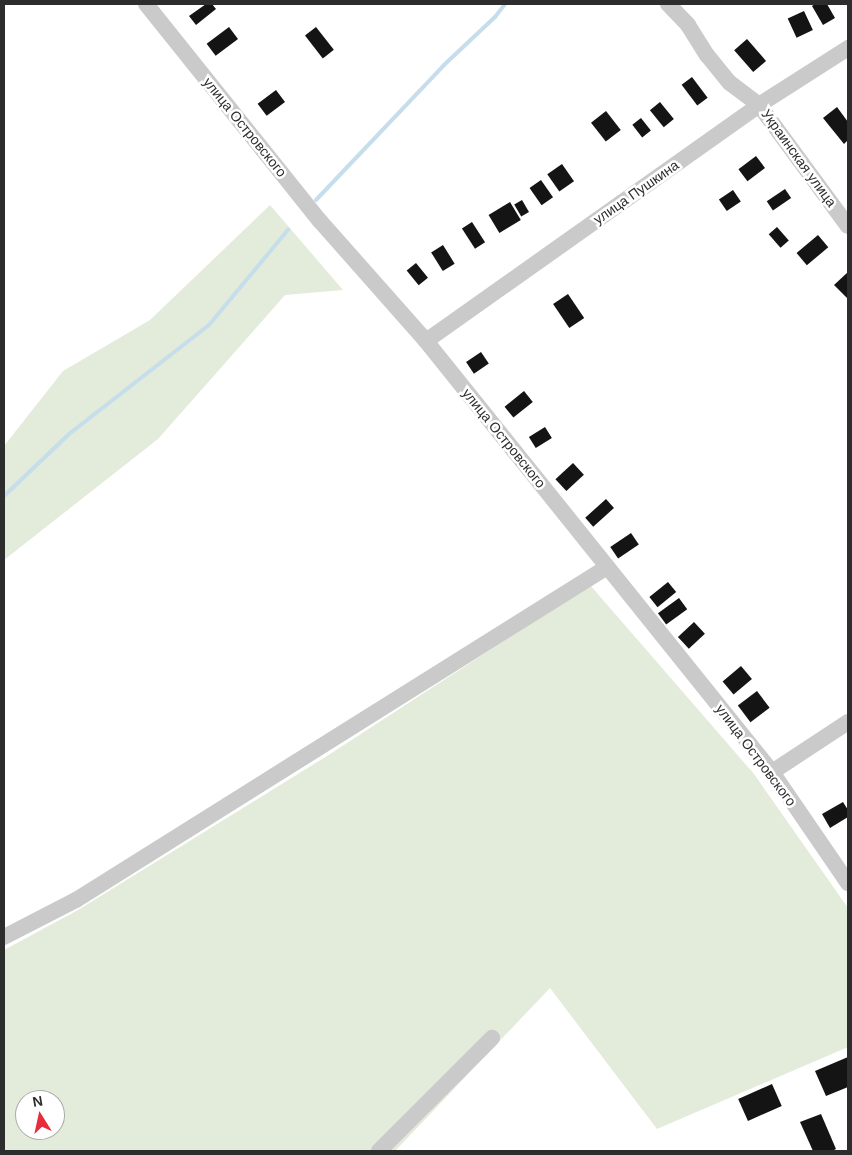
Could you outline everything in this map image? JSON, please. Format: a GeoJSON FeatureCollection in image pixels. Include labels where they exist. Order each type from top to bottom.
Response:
{"type":"FeatureCollection","features":[{"type":"Feature","properties":{"kind":"street","name":"улица Островского"},"geometry":{"type":"LineString","coordinates":[[146,4],[320,221],[426,341],[772,772],[848,883]]}},
{"type":"Feature","properties":{"kind":"street","name":"Украинская улица"},"geometry":{"type":"LineString","coordinates":[[668,4],[688,25],[707,55],[730,84],[759,105],[848,226]]}},
{"type":"Feature","properties":{"kind":"street","name":"улица Пушкина"},"geometry":{"type":"LineString","coordinates":[[426,341],[759,105],[848,48]]}},
{"type":"Feature","properties":{"kind":"street"},"geometry":{"type":"LineString","coordinates":[[4,937],[76,900],[607,567]]}},
{"type":"Feature","properties":{"kind":"street"},"geometry":{"type":"LineString","coordinates":[[772,772],[848,722]]}},
{"type":"Feature","properties":{"kind":"street"},"geometry":{"type":"LineString","coordinates":[[379,1151],[492,1038]]}},
{"type":"Feature","properties":{"kind":"green space"},"geometry":{"type":"Polygon","coordinates":[[[270,205],[343,290],[285,295],[158,439],[4,560],[4,446],[63,371],[150,320],[270,205]]]}},
{"type":"Feature","properties":{"kind":"green space"},"geometry":{"type":"Polygon","coordinates":[[[590,585],[754,774],[848,908],[848,1047],[657,1129],[550,988],[395,1151],[4,1151],[4,950],[78,910],[327,756],[590,585]]]}},
{"type":"Feature","properties":{"kind":"building"},"geometry":{"type":"Polygon","coordinates":[[[206,4],[212,4],[216,9],[196,25],[189,16],[206,4]]]}},
{"type":"Feature","properties":{"kind":"building"},"geometry":{"type":"Polygon","coordinates":[[[815,4],[827,4],[835,18],[823,25],[812,6],[815,4]]]}},
{"type":"Feature","properties":{"kind":"building"},"geometry":{"type":"Polygon","coordinates":[[[804,11],[813,30],[797,38],[788,19],[804,11]]]}},
{"type":"Feature","properties":{"kind":"building"},"geometry":{"type":"Polygon","coordinates":[[[229,27],[238,39],[216,56],[207,44],[229,27]]]}},
{"type":"Feature","properties":{"kind":"building"},"geometry":{"type":"Polygon","coordinates":[[[316,27],[334,50],[323,58],[305,36],[316,27]]]}},
{"type":"Feature","properties":{"kind":"building"},"geometry":{"type":"Polygon","coordinates":[[[747,39],[766,61],[753,72],[734,50],[747,39]]]}},
{"type":"Feature","properties":{"kind":"building"},"geometry":{"type":"Polygon","coordinates":[[[692,77],[708,98],[697,106],[682,85],[692,77]]]}},
{"type":"Feature","properties":{"kind":"building"},"geometry":{"type":"Polygon","coordinates":[[[276,90],[285,102],[267,116],[258,104],[276,90]]]}},
{"type":"Feature","properties":{"kind":"building"},"geometry":{"type":"Polygon","coordinates":[[[660,102],[674,119],[664,127],[650,110],[660,102]]]}},
{"type":"Feature","properties":{"kind":"building"},"geometry":{"type":"Polygon","coordinates":[[[837,107],[848,122],[848,140],[844,144],[823,118],[837,107]]]}},
{"type":"Feature","properties":{"kind":"building"},"geometry":{"type":"Polygon","coordinates":[[[606,111],[621,130],[606,142],[591,123],[606,111]]]}},
{"type":"Feature","properties":{"kind":"building"},"geometry":{"type":"Polygon","coordinates":[[[641,118],[651,131],[642,137],[632,125],[641,118]]]}},
{"type":"Feature","properties":{"kind":"building"},"geometry":{"type":"Polygon","coordinates":[[[756,156],[765,168],[747,181],[738,169],[756,156]]]}},
{"type":"Feature","properties":{"kind":"building"},"geometry":{"type":"Polygon","coordinates":[[[562,164],[574,181],[559,192],[547,174],[562,164]]]}},
{"type":"Feature","properties":{"kind":"building"},"geometry":{"type":"Polygon","coordinates":[[[541,180],[553,197],[542,205],[530,188],[541,180]]]}},
{"type":"Feature","properties":{"kind":"building"},"geometry":{"type":"Polygon","coordinates":[[[785,189],[791,198],[773,210],[767,201],[785,189]]]}},
{"type":"Feature","properties":{"kind":"building"},"geometry":{"type":"Polygon","coordinates":[[[733,190],[741,202],[727,211],[719,200],[733,190]]]}},
{"type":"Feature","properties":{"kind":"building"},"geometry":{"type":"Polygon","coordinates":[[[522,200],[529,212],[521,217],[514,204],[522,200]]]}},
{"type":"Feature","properties":{"kind":"building"},"geometry":{"type":"Polygon","coordinates":[[[510,202],[521,220],[499,233],[489,215],[510,202]]]}},
{"type":"Feature","properties":{"kind":"building"},"geometry":{"type":"Polygon","coordinates":[[[472,222],[485,242],[475,249],[462,229],[472,222]]]}},
{"type":"Feature","properties":{"kind":"building"},"geometry":{"type":"Polygon","coordinates":[[[777,227],[789,241],[781,248],[769,234],[777,227]]]}},
{"type":"Feature","properties":{"kind":"building"},"geometry":{"type":"Polygon","coordinates":[[[818,235],[828,247],[807,265],[797,253],[818,235]]]}},
{"type":"Feature","properties":{"kind":"building"},"geometry":{"type":"Polygon","coordinates":[[[443,245],[455,264],[443,271],[431,252],[443,245]]]}},
{"type":"Feature","properties":{"kind":"building"},"geometry":{"type":"Polygon","coordinates":[[[416,263],[428,278],[419,285],[407,271],[416,263]]]}},
{"type":"Feature","properties":{"kind":"building"},"geometry":{"type":"Polygon","coordinates":[[[848,272],[848,297],[847,298],[834,285],[848,272]]]}},
{"type":"Feature","properties":{"kind":"building"},"geometry":{"type":"Polygon","coordinates":[[[568,294],[584,318],[569,328],[553,304],[568,294]]]}},
{"type":"Feature","properties":{"kind":"building"},"geometry":{"type":"Polygon","coordinates":[[[481,352],[489,364],[474,374],[466,362],[481,352]]]}},
{"type":"Feature","properties":{"kind":"building"},"geometry":{"type":"Polygon","coordinates":[[[524,391],[533,402],[513,418],[505,407],[524,391]]]}},
{"type":"Feature","properties":{"kind":"building"},"geometry":{"type":"Polygon","coordinates":[[[545,427],[552,438],[536,448],[529,437],[545,427]]]}},
{"type":"Feature","properties":{"kind":"building"},"geometry":{"type":"Polygon","coordinates":[[[573,463],[584,475],[566,491],[555,479],[573,463]]]}},
{"type":"Feature","properties":{"kind":"building"},"geometry":{"type":"Polygon","coordinates":[[[606,499],[614,508],[593,527],[585,518],[606,499]]]}},
{"type":"Feature","properties":{"kind":"building"},"geometry":{"type":"Polygon","coordinates":[[[631,533],[639,545],[618,559],[610,547],[631,533]]]}},
{"type":"Feature","properties":{"kind":"building"},"geometry":{"type":"Polygon","coordinates":[[[668,582],[676,592],[658,607],[649,597],[668,582]]]}},
{"type":"Feature","properties":{"kind":"building"},"geometry":{"type":"Polygon","coordinates":[[[679,598],[687,609],[666,625],[658,613],[679,598]]]}},
{"type":"Feature","properties":{"kind":"building"},"geometry":{"type":"Polygon","coordinates":[[[694,622],[705,634],[689,649],[678,637],[694,622]]]}},
{"type":"Feature","properties":{"kind":"building"},"geometry":{"type":"Polygon","coordinates":[[[741,666],[752,679],[734,694],[723,681],[741,666]]]}},
{"type":"Feature","properties":{"kind":"building"},"geometry":{"type":"Polygon","coordinates":[[[757,691],[770,708],[750,722],[738,705],[757,691]]]}},
{"type":"Feature","properties":{"kind":"building"},"geometry":{"type":"Polygon","coordinates":[[[843,802],[848,810],[848,817],[830,828],[822,814],[843,802]]]}},
{"type":"Feature","properties":{"kind":"building"},"geometry":{"type":"Polygon","coordinates":[[[848,1057],[848,1087],[826,1096],[815,1071],[848,1057]]]}},
{"type":"Feature","properties":{"kind":"building"},"geometry":{"type":"Polygon","coordinates":[[[772,1084],[782,1106],[748,1121],[738,1099],[772,1084]]]}},
{"type":"Feature","properties":{"kind":"building"},"geometry":{"type":"Polygon","coordinates":[[[821,1114],[836,1149],[832,1151],[813,1151],[800,1122],[821,1114]]]}},
{"type":"Feature","properties":{"kind":"waterway"},"geometry":{"type":"LineString","coordinates":[[316,200],[444,65],[495,17],[505,4]]}},
{"type":"Feature","properties":{"kind":"waterway"},"geometry":{"type":"LineString","coordinates":[[4,496],[69,434],[209,325],[288,230]]}}]}
